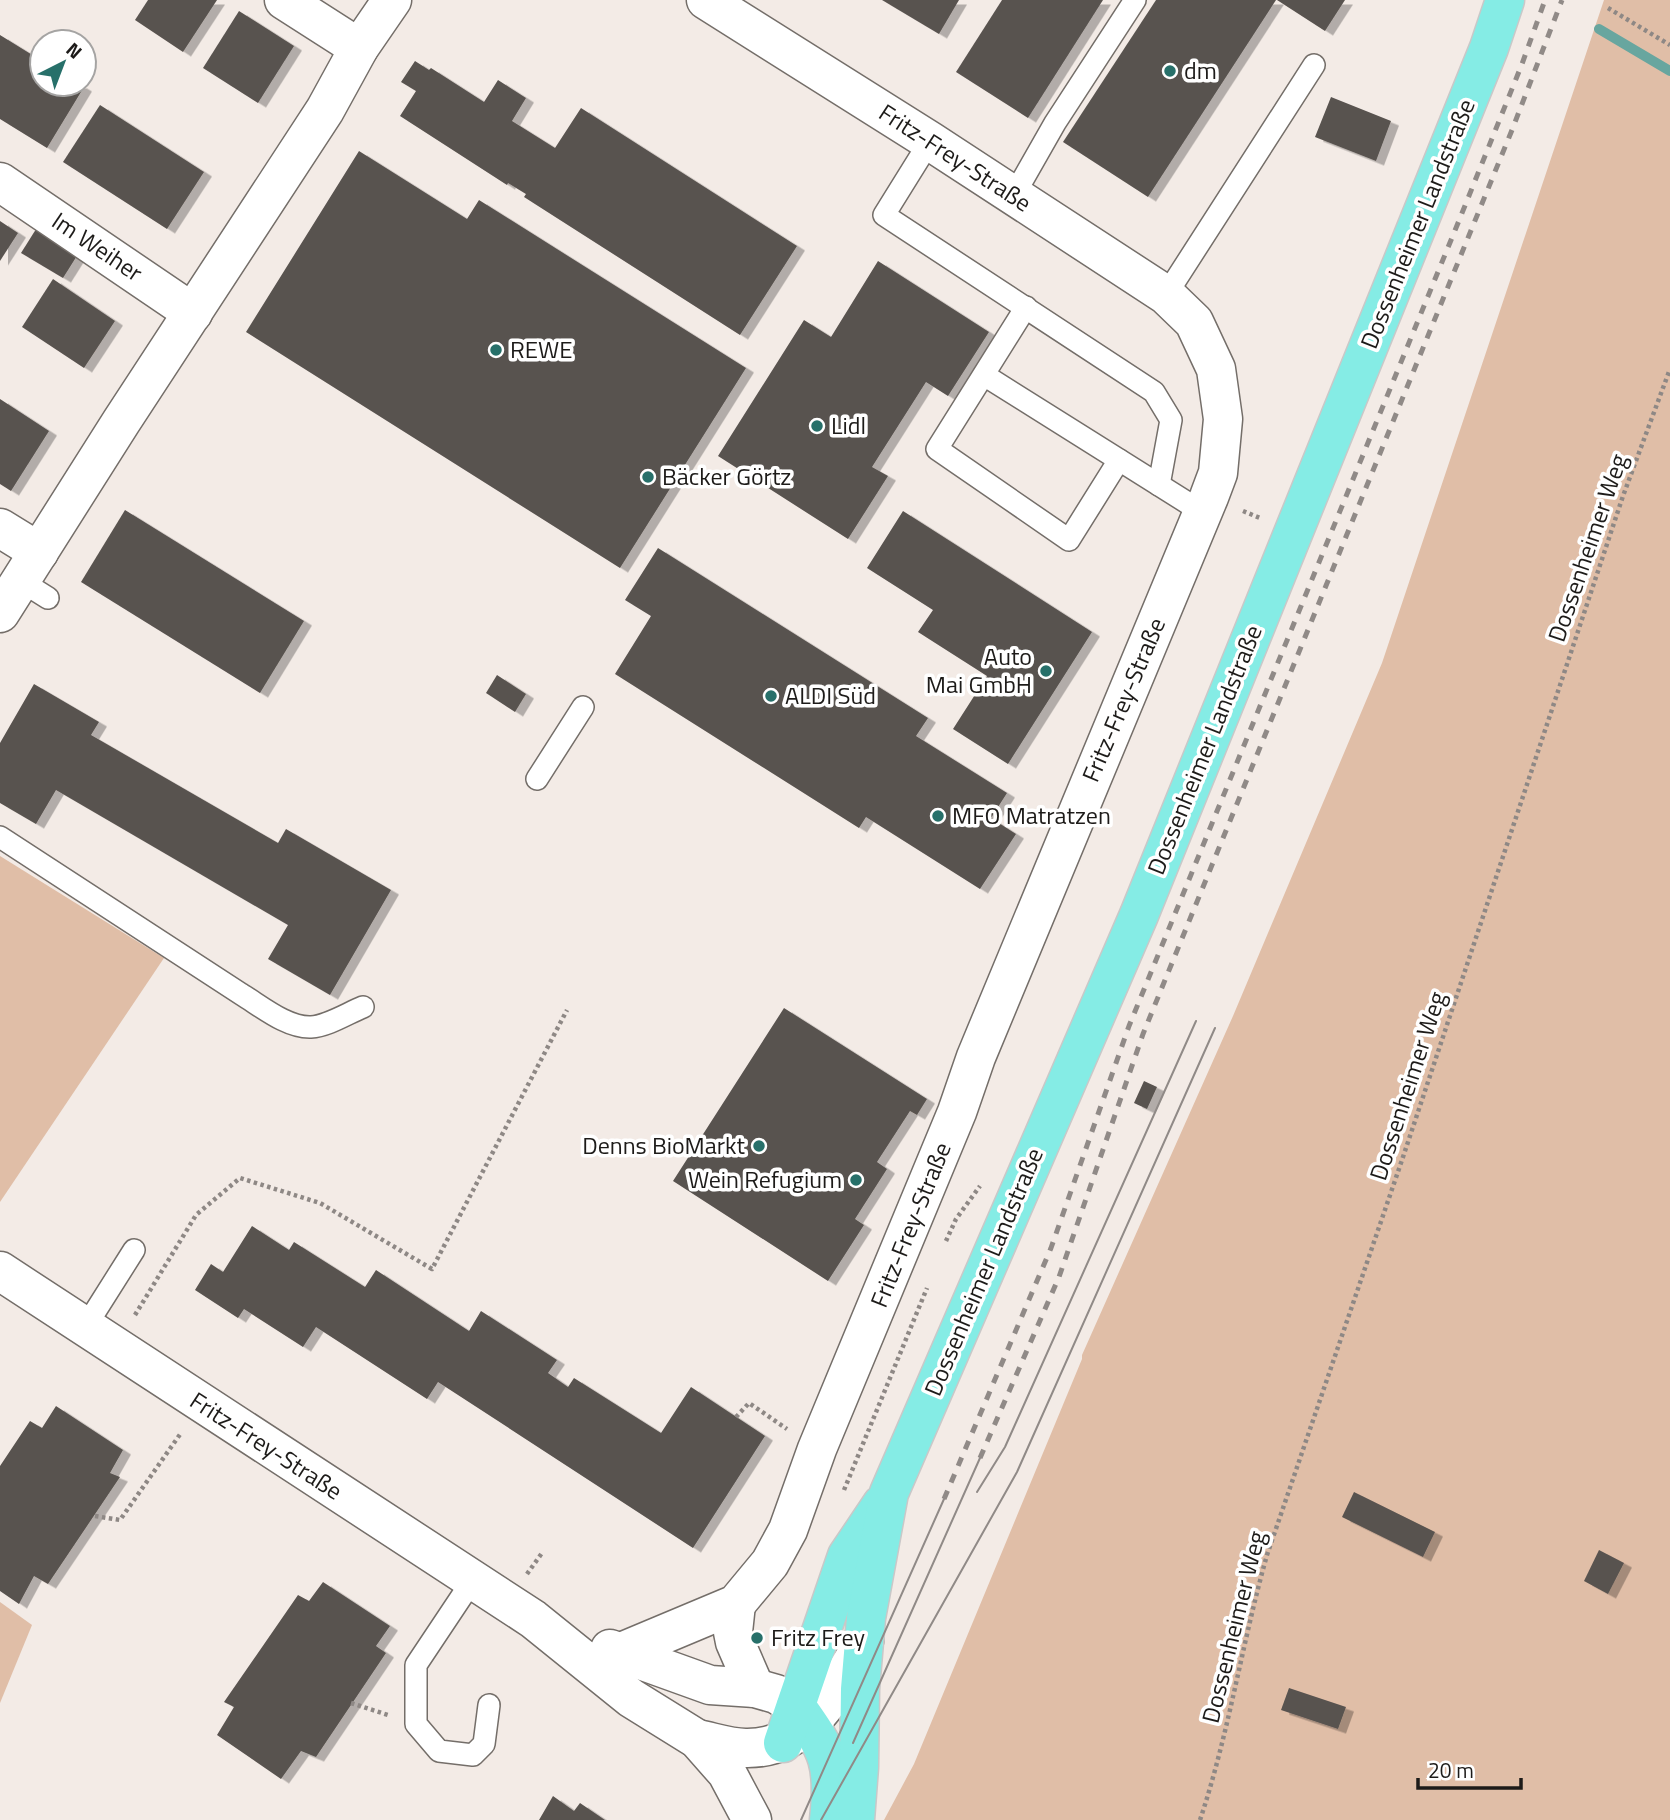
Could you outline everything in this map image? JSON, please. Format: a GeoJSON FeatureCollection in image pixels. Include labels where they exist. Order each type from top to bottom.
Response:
{"type":"FeatureCollection","features":[{"type":"Feature","properties":{"kind":"main road","name":"Dossenheimer Landstraße"},"geometry":{"type":"LineString","coordinates":[[796,1725],[847,1556],[889,1493],[1139,915],[1489,48],[1505,0]]}},
{"type":"Feature","properties":{"kind":"main road","name":"Dossenheimer Landstraße"},"geometry":{"type":"LineString","coordinates":[[855,1820],[866,1618],[889,1493]]}},
{"type":"Feature","properties":{"kind":"main road"},"geometry":{"type":"LineString","coordinates":[[796,1725],[829,1759],[832,1773],[829,1820]]}},
{"type":"Feature","properties":{"kind":"street"},"geometry":{"type":"LineString","coordinates":[[0,613],[36,577],[121,422],[385,16],[284,0]]}},
{"type":"Feature","properties":{"kind":"street","name":"Fritz-Frey-Straße"},"geometry":{"type":"LineString","coordinates":[[619,1653],[736,1604],[757,1581],[788,1530],[817,1449],[1218,473],[1223,419],[1216,369],[1194,322],[1166,295],[930,141],[706,0]]}},
{"type":"Feature","properties":{"kind":"street","name":"Im Weiher"},"geometry":{"type":"LineString","coordinates":[[0,182],[193,313]]}},
{"type":"Feature","properties":{"kind":"street"},"geometry":{"type":"LineString","coordinates":[[0,528],[36,577]]}},
{"type":"Feature","properties":{"kind":"street","name":"Fritz-Frey-Straße"},"geometry":{"type":"LineString","coordinates":[[0,1271],[533,1619],[631,1698],[697,1739],[727,1773],[752,1820]]}},
{"type":"Feature","properties":{"kind":"street"},"geometry":{"type":"LineString","coordinates":[[736,1604],[733,1632],[735,1642],[755,1688]]}},
{"type":"Feature","properties":{"kind":"street","name":"Fritz-Frey-Straße"},"geometry":{"type":"LineString","coordinates":[[533,1619],[710,1685],[755,1688],[776,1694],[796,1725],[745,1749],[697,1739]]}},
{"type":"Feature","properties":{"kind":"street","name":"Dossenheimer Landstraße"},"geometry":{"type":"LineString","coordinates":[[796,1725],[833,1693],[864,1641]]}},
{"type":"Feature","properties":{"kind":"lane"},"geometry":{"type":"LineString","coordinates":[[1014,195],[1055,123],[1135,0]]}},
{"type":"Feature","properties":{"kind":"lane"},"geometry":{"type":"LineString","coordinates":[[1166,295],[1314,65]]}},
{"type":"Feature","properties":{"kind":"lane"},"geometry":{"type":"LineString","coordinates":[[930,141],[884,215],[1154,392],[1171,420],[1159,485]]}},
{"type":"Feature","properties":{"kind":"lane"},"geometry":{"type":"LineString","coordinates":[[1026,307],[937,449],[1069,540],[1119,460]]}},
{"type":"Feature","properties":{"kind":"lane"},"geometry":{"type":"LineString","coordinates":[[984,375],[1202,512]]}},
{"type":"Feature","properties":{"kind":"lane"},"geometry":{"type":"LineString","coordinates":[[537,779],[583,707]]}},
{"type":"Feature","properties":{"kind":"lane"},"geometry":{"type":"LineString","coordinates":[[0,837],[252,1000],[299,1026],[314,1027],[363,1007]]}},
{"type":"Feature","properties":{"kind":"lane"},"geometry":{"type":"LineString","coordinates":[[101,1336],[135,1250]]}},
{"type":"Feature","properties":{"kind":"lane"},"geometry":{"type":"LineString","coordinates":[[472,1581],[416,1665],[416,1724],[439,1751],[472,1755],[484,1744],[489,1705]]}},
{"type":"Feature","properties":{"kind":"path"},"geometry":{"type":"LineString","coordinates":[[1608,8],[1670,45]]}},
{"type":"Feature","properties":{"kind":"path","name":"Dossenheimer Weg"},"geometry":{"type":"LineString","coordinates":[[1200,1820],[1226,1731],[1267,1555],[1623,496],[1670,369]]}},
{"type":"Feature","properties":{"kind":"path"},"geometry":{"type":"LineString","coordinates":[[101,1336],[196,1215],[240,1178],[320,1203],[432,1269],[567,1010]]}},
{"type":"Feature","properties":{"kind":"path"},"geometry":{"type":"LineString","coordinates":[[95,1516],[120,1520],[201,1403]]}},
{"type":"Feature","properties":{"kind":"path"},"geometry":{"type":"LineString","coordinates":[[736,1417],[750,1404],[817,1449]]}},
{"type":"Feature","properties":{"kind":"path"},"geometry":{"type":"LineString","coordinates":[[351,1703],[416,1724]]}},
{"type":"Feature","properties":{"kind":"shaded area"},"geometry":{"type":"Polygon","coordinates":[[[1604,0],[1670,0],[1670,1820],[884,1820],[914,1764],[1082,1355],[1233,1016],[1382,663],[1604,0]]]}},
{"type":"Feature","properties":{"kind":"shaded area"},"geometry":{"type":"Polygon","coordinates":[[[0,856],[164,958],[0,1202],[0,856]]]}},
{"type":"Feature","properties":{"kind":"shaded area"},"geometry":{"type":"Polygon","coordinates":[[[0,1602],[32,1625],[0,1703],[0,1602]]]}},
{"type":"Feature","properties":{"kind":"building"},"geometry":{"type":"Polygon","coordinates":[[[148,0],[217,0],[183,52],[135,20],[148,0]]]}},
{"type":"Feature","properties":{"kind":"building"},"geometry":{"type":"Polygon","coordinates":[[[882,0],[959,0],[939,34],[882,0]]]}},
{"type":"Feature","properties":{"kind":"building"},"geometry":{"type":"Polygon","coordinates":[[[1002,0],[1103,0],[1028,118],[956,72],[1002,0]]]}},
{"type":"Feature","properties":{"kind":"building","name":"dm"},"geometry":{"type":"Polygon","coordinates":[[[1156,0],[1276,0],[1148,197],[1063,142],[1156,0]]]}},
{"type":"Feature","properties":{"kind":"building"},"geometry":{"type":"Polygon","coordinates":[[[1277,0],[1345,0],[1325,31],[1277,0]]]}},
{"type":"Feature","properties":{"kind":"building"},"geometry":{"type":"Polygon","coordinates":[[[239,11],[294,46],[258,103],[203,68],[239,11]]]}},
{"type":"Feature","properties":{"kind":"building"},"geometry":{"type":"Polygon","coordinates":[[[0,35],[28,52],[28,98],[77,98],[47,148],[0,119],[0,35]]]}},
{"type":"Feature","properties":{"kind":"building"},"geometry":{"type":"Polygon","coordinates":[[[415,61],[429,70],[431,68],[484,102],[498,80],[526,98],[512,121],[555,148],[581,108],[797,246],[740,335],[524,197],[526,194],[508,183],[507,185],[400,116],[416,91],[401,82],[415,61]]]}},
{"type":"Feature","properties":{"kind":"building"},"geometry":{"type":"Polygon","coordinates":[[[1331,97],[1391,121],[1376,161],[1315,137],[1331,97]]]}},
{"type":"Feature","properties":{"kind":"building"},"geometry":{"type":"Polygon","coordinates":[[[100,105],[204,172],[167,229],[63,162],[100,105]]]}},
{"type":"Feature","properties":{"kind":"building","name":"REWE"},"geometry":{"type":"Polygon","coordinates":[[[359,151],[467,219],[479,200],[746,368],[620,568],[246,332],[359,151]]]}},
{"type":"Feature","properties":{"kind":"building"},"geometry":{"type":"Polygon","coordinates":[[[0,221],[18,233],[0,261],[0,221]]]}},
{"type":"Feature","properties":{"kind":"building"},"geometry":{"type":"Polygon","coordinates":[[[38,226],[80,251],[63,278],[21,253],[38,226]]]}},
{"type":"Feature","properties":{"kind":"building","name":"Lidl"},"geometry":{"type":"Polygon","coordinates":[[[878,261],[989,332],[948,396],[926,382],[872,467],[888,476],[848,539],[718,456],[804,320],[831,337],[878,261]]]}},
{"type":"Feature","properties":{"kind":"building"},"geometry":{"type":"Polygon","coordinates":[[[53,279],[115,321],[84,368],[22,327],[53,279]]]}},
{"type":"Feature","properties":{"kind":"building"},"geometry":{"type":"Polygon","coordinates":[[[0,399],[49,431],[11,491],[0,484],[0,399]]]}},
{"type":"Feature","properties":{"kind":"building"},"geometry":{"type":"Polygon","coordinates":[[[125,510],[304,621],[260,693],[81,582],[125,510]]]}},
{"type":"Feature","properties":{"kind":"building"},"geometry":{"type":"Polygon","coordinates":[[[903,511],[1092,632],[1008,764],[953,729],[987,676],[918,632],[933,610],[867,568],[903,511]]]}},
{"type":"Feature","properties":{"kind":"building","name":"ALDI Süd"},"geometry":{"type":"Polygon","coordinates":[[[658,548],[928,718],[916,736],[1007,793],[991,818],[1016,834],[980,889],[866,817],[859,828],[615,674],[651,616],[625,600],[658,548]]]}},
{"type":"Feature","properties":{"kind":"building"},"geometry":{"type":"Polygon","coordinates":[[[497,675],[526,694],[515,712],[486,693],[497,675]]]}},
{"type":"Feature","properties":{"kind":"building"},"geometry":{"type":"Polygon","coordinates":[[[34,684],[99,722],[91,735],[278,843],[286,829],[391,890],[330,995],[268,959],[288,925],[56,790],[36,824],[0,803],[0,743],[34,684]]]}},
{"type":"Feature","properties":{"kind":"building"},"geometry":{"type":"Polygon","coordinates":[[[784,1008],[927,1099],[917,1115],[910,1111],[877,1162],[887,1169],[855,1219],[864,1225],[828,1281],[673,1181],[784,1008]]]}},
{"type":"Feature","properties":{"kind":"building"},"geometry":{"type":"Polygon","coordinates":[[[1144,1081],[1157,1087],[1147,1109],[1134,1103],[1144,1081]]]}},
{"type":"Feature","properties":{"kind":"building"},"geometry":{"type":"Polygon","coordinates":[[[252,1226],[289,1250],[294,1242],[365,1287],[376,1270],[469,1331],[481,1311],[557,1360],[548,1373],[568,1387],[574,1378],[661,1433],[691,1387],[765,1436],[693,1548],[438,1382],[427,1399],[316,1327],[303,1347],[244,1309],[238,1318],[195,1290],[211,1264],[223,1272],[252,1226]]]}},
{"type":"Feature","properties":{"kind":"building"},"geometry":{"type":"Polygon","coordinates":[[[56,1406],[123,1450],[110,1473],[120,1477],[48,1584],[34,1576],[19,1604],[0,1591],[0,1466],[30,1421],[42,1428],[56,1406]]]}},
{"type":"Feature","properties":{"kind":"building"},"geometry":{"type":"Polygon","coordinates":[[[1354,1492],[1435,1532],[1423,1557],[1342,1517],[1354,1492]]]}},
{"type":"Feature","properties":{"kind":"building"},"geometry":{"type":"Polygon","coordinates":[[[1599,1550],[1624,1563],[1608,1594],[1584,1581],[1599,1550]]]}},
{"type":"Feature","properties":{"kind":"building"},"geometry":{"type":"Polygon","coordinates":[[[323,1582],[390,1626],[376,1646],[386,1653],[316,1757],[301,1751],[281,1779],[217,1735],[234,1707],[224,1702],[298,1595],[309,1601],[323,1582]]]}},
{"type":"Feature","properties":{"kind":"building"},"geometry":{"type":"Polygon","coordinates":[[[1289,1688],[1346,1707],[1338,1729],[1281,1710],[1289,1688]]]}},
{"type":"Feature","properties":{"kind":"building"},"geometry":{"type":"Polygon","coordinates":[[[553,1796],[574,1811],[580,1803],[605,1820],[539,1820],[553,1796]]]}},
{"type":"Feature","properties":{"kind":"waterway"},"geometry":{"type":"LineString","coordinates":[[1599,29],[1670,71]]}},
{"type":"Feature","properties":{"kind":"tram line"},"geometry":{"type":"LineString","coordinates":[[977,1492],[1005,1447],[1196,1021]]}},
{"type":"Feature","properties":{"kind":"tram line"},"geometry":{"type":"LineString","coordinates":[[821,1820],[1017,1472],[1215,1028]]}},
{"type":"Feature","properties":{"kind":"tram line"},"geometry":{"type":"LineString","coordinates":[[853,1743],[980,1458]]}},
{"type":"Feature","properties":{"kind":"tram line"},"geometry":{"type":"LineString","coordinates":[[801,1820],[944,1499]]}},
{"type":"Feature","properties":{"kind":"railway"},"geometry":{"type":"LineString","coordinates":[[944,1499],[1051,1248],[1129,1026],[1458,223],[1545,0]]}},
{"type":"Feature","properties":{"kind":"railway"},"geometry":{"type":"LineString","coordinates":[[980,1458],[1059,1277],[1143,1034],[1512,130],[1562,0]]}},
{"type":"Feature","properties":{"kind":"place","name":"dm"},"geometry":{"type":"Point","coordinates":[1170,71]}},
{"type":"Feature","properties":{"kind":"place","name":"REWE"},"geometry":{"type":"Point","coordinates":[496,350]}},
{"type":"Feature","properties":{"kind":"place","name":"Lidl"},"geometry":{"type":"Point","coordinates":[817,426]}},
{"type":"Feature","properties":{"kind":"place","name":"Bäcker Görtz"},"geometry":{"type":"Point","coordinates":[648,477]}},
{"type":"Feature","properties":{"kind":"place","name":"Auto Mai GmbH"},"geometry":{"type":"Point","coordinates":[1046,671]}},
{"type":"Feature","properties":{"kind":"place","name":"ALDI Süd"},"geometry":{"type":"Point","coordinates":[771,696]}},
{"type":"Feature","properties":{"kind":"place","name":"MFO Matratzen"},"geometry":{"type":"Point","coordinates":[938,816]}},
{"type":"Feature","properties":{"kind":"place","name":"Denns BioMarkt"},"geometry":{"type":"Point","coordinates":[759,1146]}},
{"type":"Feature","properties":{"kind":"place","name":"Wein Refugium"},"geometry":{"type":"Point","coordinates":[856,1180]}},
{"type":"Feature","properties":{"kind":"place","name":"Fritz Frey"},"geometry":{"type":"Point","coordinates":[757,1638]}}]}
